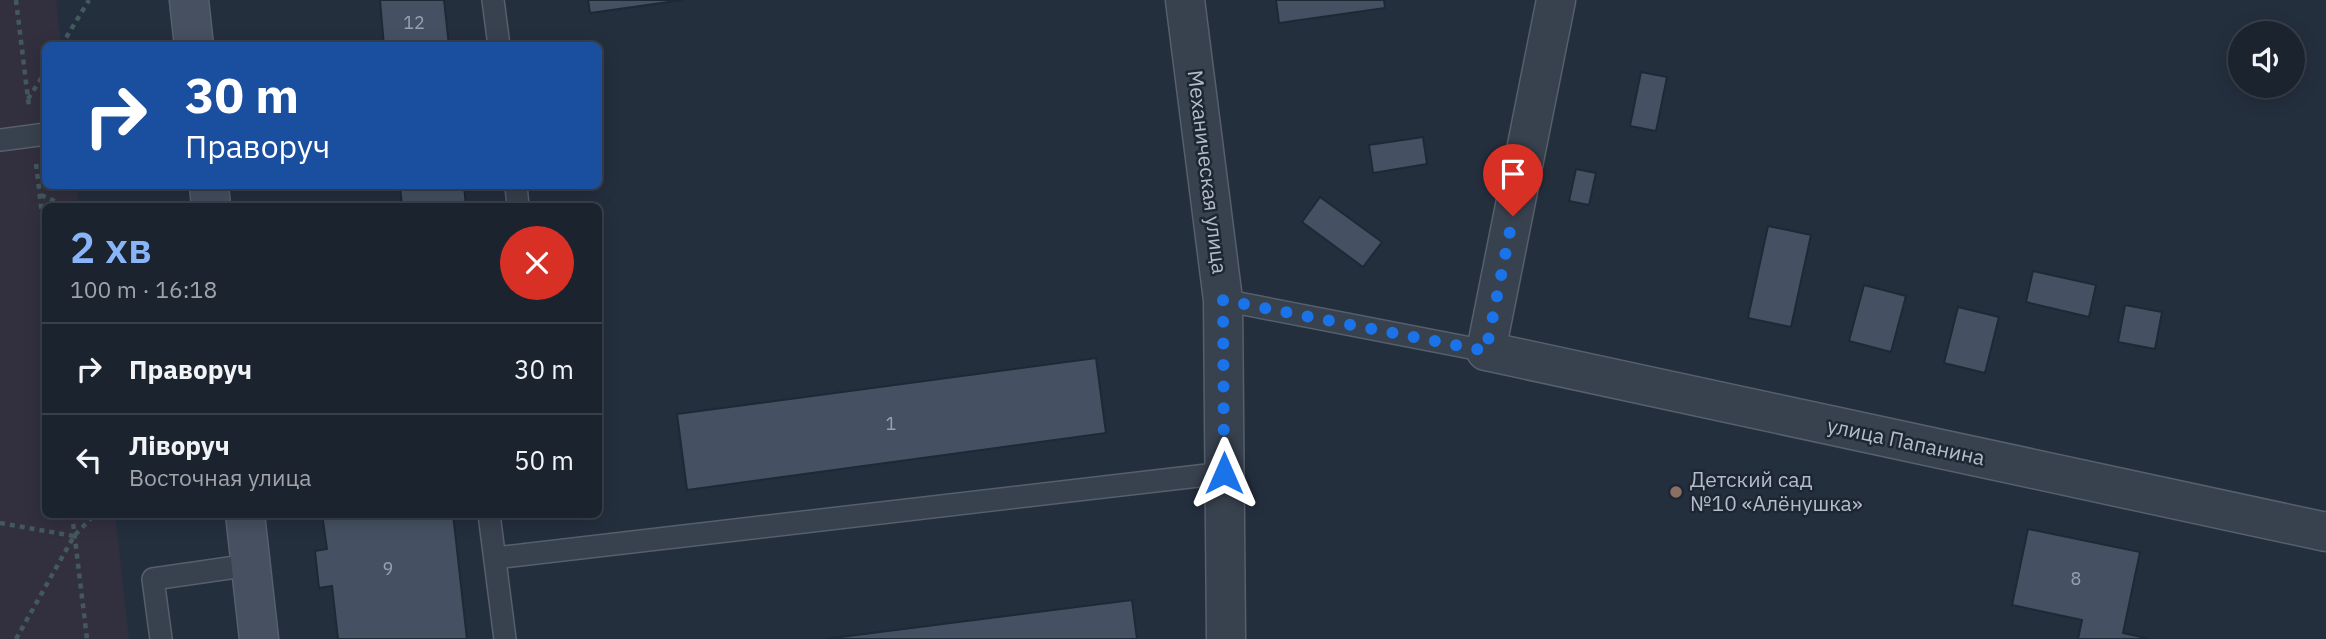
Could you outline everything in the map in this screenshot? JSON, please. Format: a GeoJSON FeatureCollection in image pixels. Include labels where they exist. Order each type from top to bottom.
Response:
{"type":"FeatureCollection","features":[{"type":"Feature","properties":{"kind":"main road"},"geometry":{"type":"LineString","coordinates":[[189,0],[194,42]]}},
{"type":"Feature","properties":{"kind":"main road"},"geometry":{"type":"LineString","coordinates":[[245,518],[259,639]]}},
{"type":"Feature","properties":{"kind":"street","name":"Механическая улица"},"geometry":{"type":"LineString","coordinates":[[1185,0],[1223,300],[1226,639]]}},
{"type":"Feature","properties":{"kind":"street"},"geometry":{"type":"LineString","coordinates":[[1486,351],[1556,0]]}},
{"type":"Feature","properties":{"kind":"street","name":"улица Папанина"},"geometry":{"type":"LineString","coordinates":[[1486,351],[2326,532]]}},
{"type":"Feature","properties":{"kind":"lane"},"geometry":{"type":"LineString","coordinates":[[493,0],[498,42]]}},
{"type":"Feature","properties":{"kind":"lane"},"geometry":{"type":"LineString","coordinates":[[0,140],[42,135]]}},
{"type":"Feature","properties":{"kind":"lane"},"geometry":{"type":"LineString","coordinates":[[1223,300],[1486,351]]}},
{"type":"Feature","properties":{"kind":"lane"},"geometry":{"type":"LineString","coordinates":[[495,558],[1224,473]]}},
{"type":"Feature","properties":{"kind":"lane"},"geometry":{"type":"LineString","coordinates":[[490,518],[505,639]]}},
{"type":"Feature","properties":{"kind":"lane"},"geometry":{"type":"LineString","coordinates":[[161,639],[152,579],[250,565]]}},
{"type":"Feature","properties":{"kind":"path"},"geometry":{"type":"LineString","coordinates":[[63,42],[89,0]]}},
{"type":"Feature","properties":{"kind":"path"},"geometry":{"type":"LineString","coordinates":[[28,99],[42,77]]}},
{"type":"Feature","properties":{"kind":"path"},"geometry":{"type":"LineString","coordinates":[[40,194],[60,203]]}},
{"type":"Feature","properties":{"kind":"path"},"geometry":{"type":"LineString","coordinates":[[72,518],[87,639]]}},
{"type":"Feature","properties":{"kind":"path"},"geometry":{"type":"LineString","coordinates":[[16,639],[74,536],[91,518]]}},
{"type":"Feature","properties":{"kind":"path"},"geometry":{"type":"LineString","coordinates":[[0,523],[74,536]]}},
{"type":"Feature","properties":{"kind":"shaded area"},"geometry":{"type":"Polygon","coordinates":[[[0,0],[56,0],[61,42],[42,42],[42,189],[77,189],[79,203],[42,203],[42,518],[115,518],[129,639],[0,639],[0,0]]]}},
{"type":"Feature","properties":{"kind":"building"},"geometry":{"type":"Polygon","coordinates":[[[380,0],[444,0],[449,42],[384,42],[380,0]]]}},
{"type":"Feature","properties":{"kind":"building"},"geometry":{"type":"Polygon","coordinates":[[[588,0],[683,0],[590,13],[588,0]]]}},
{"type":"Feature","properties":{"kind":"building"},"geometry":{"type":"Polygon","coordinates":[[[1276,0],[1384,0],[1385,8],[1279,23],[1276,0]]]}},
{"type":"Feature","properties":{"kind":"building"},"geometry":{"type":"Polygon","coordinates":[[[1641,72],[1667,77],[1656,131],[1630,126],[1641,72]]]}},
{"type":"Feature","properties":{"kind":"building"},"geometry":{"type":"Polygon","coordinates":[[[1423,137],[1427,164],[1373,173],[1369,145],[1423,137]]]}},
{"type":"Feature","properties":{"kind":"building"},"geometry":{"type":"Polygon","coordinates":[[[1576,169],[1596,173],[1589,205],[1569,201],[1576,169]]]}},
{"type":"Feature","properties":{"kind":"building"},"geometry":{"type":"Polygon","coordinates":[[[400,189],[464,189],[466,203],[402,203],[400,189]]]}},
{"type":"Feature","properties":{"kind":"building"},"geometry":{"type":"Polygon","coordinates":[[[1320,197],[1382,242],[1363,267],[1302,222],[1320,197]]]}},
{"type":"Feature","properties":{"kind":"building"},"geometry":{"type":"Polygon","coordinates":[[[1768,226],[1811,235],[1791,327],[1748,318],[1768,226]]]}},
{"type":"Feature","properties":{"kind":"building"},"geometry":{"type":"Polygon","coordinates":[[[2033,271],[2096,285],[2089,317],[2026,302],[2033,271]]]}},
{"type":"Feature","properties":{"kind":"building"},"geometry":{"type":"Polygon","coordinates":[[[1864,285],[1906,296],[1891,352],[1849,341],[1864,285]]]}},
{"type":"Feature","properties":{"kind":"building"},"geometry":{"type":"Polygon","coordinates":[[[2125,305],[2162,312],[2155,349],[2118,342],[2125,305]]]}},
{"type":"Feature","properties":{"kind":"building"},"geometry":{"type":"Polygon","coordinates":[[[1958,307],[1999,317],[1985,373],[1944,363],[1958,307]]]}},
{"type":"Feature","properties":{"kind":"building"},"geometry":{"type":"Polygon","coordinates":[[[1096,358],[1106,433],[687,490],[677,414],[1096,358]]]}},
{"type":"Feature","properties":{"kind":"building"},"geometry":{"type":"Polygon","coordinates":[[[323,518],[453,518],[467,639],[338,639],[332,586],[319,588],[315,551],[327,549],[323,518]]]}},
{"type":"Feature","properties":{"kind":"building"},"geometry":{"type":"Polygon","coordinates":[[[2028,529],[2140,552],[2123,633],[2150,639],[2078,639],[2082,620],[2012,605],[2028,529]]]}},
{"type":"Feature","properties":{"kind":"building"},"geometry":{"type":"Polygon","coordinates":[[[1132,600],[1137,639],[825,639],[1132,600]]]}},
{"type":"Feature","properties":{"kind":"place","name":"Детский сад №10 «Алёнушка»"},"geometry":{"type":"Point","coordinates":[1676,492]}},
{"type":"Feature","properties":{"kind":"route"},"geometry":{"type":"LineString","coordinates":[[1224,473],[1223,300],[1486,351],[1513,216]]}}]}
